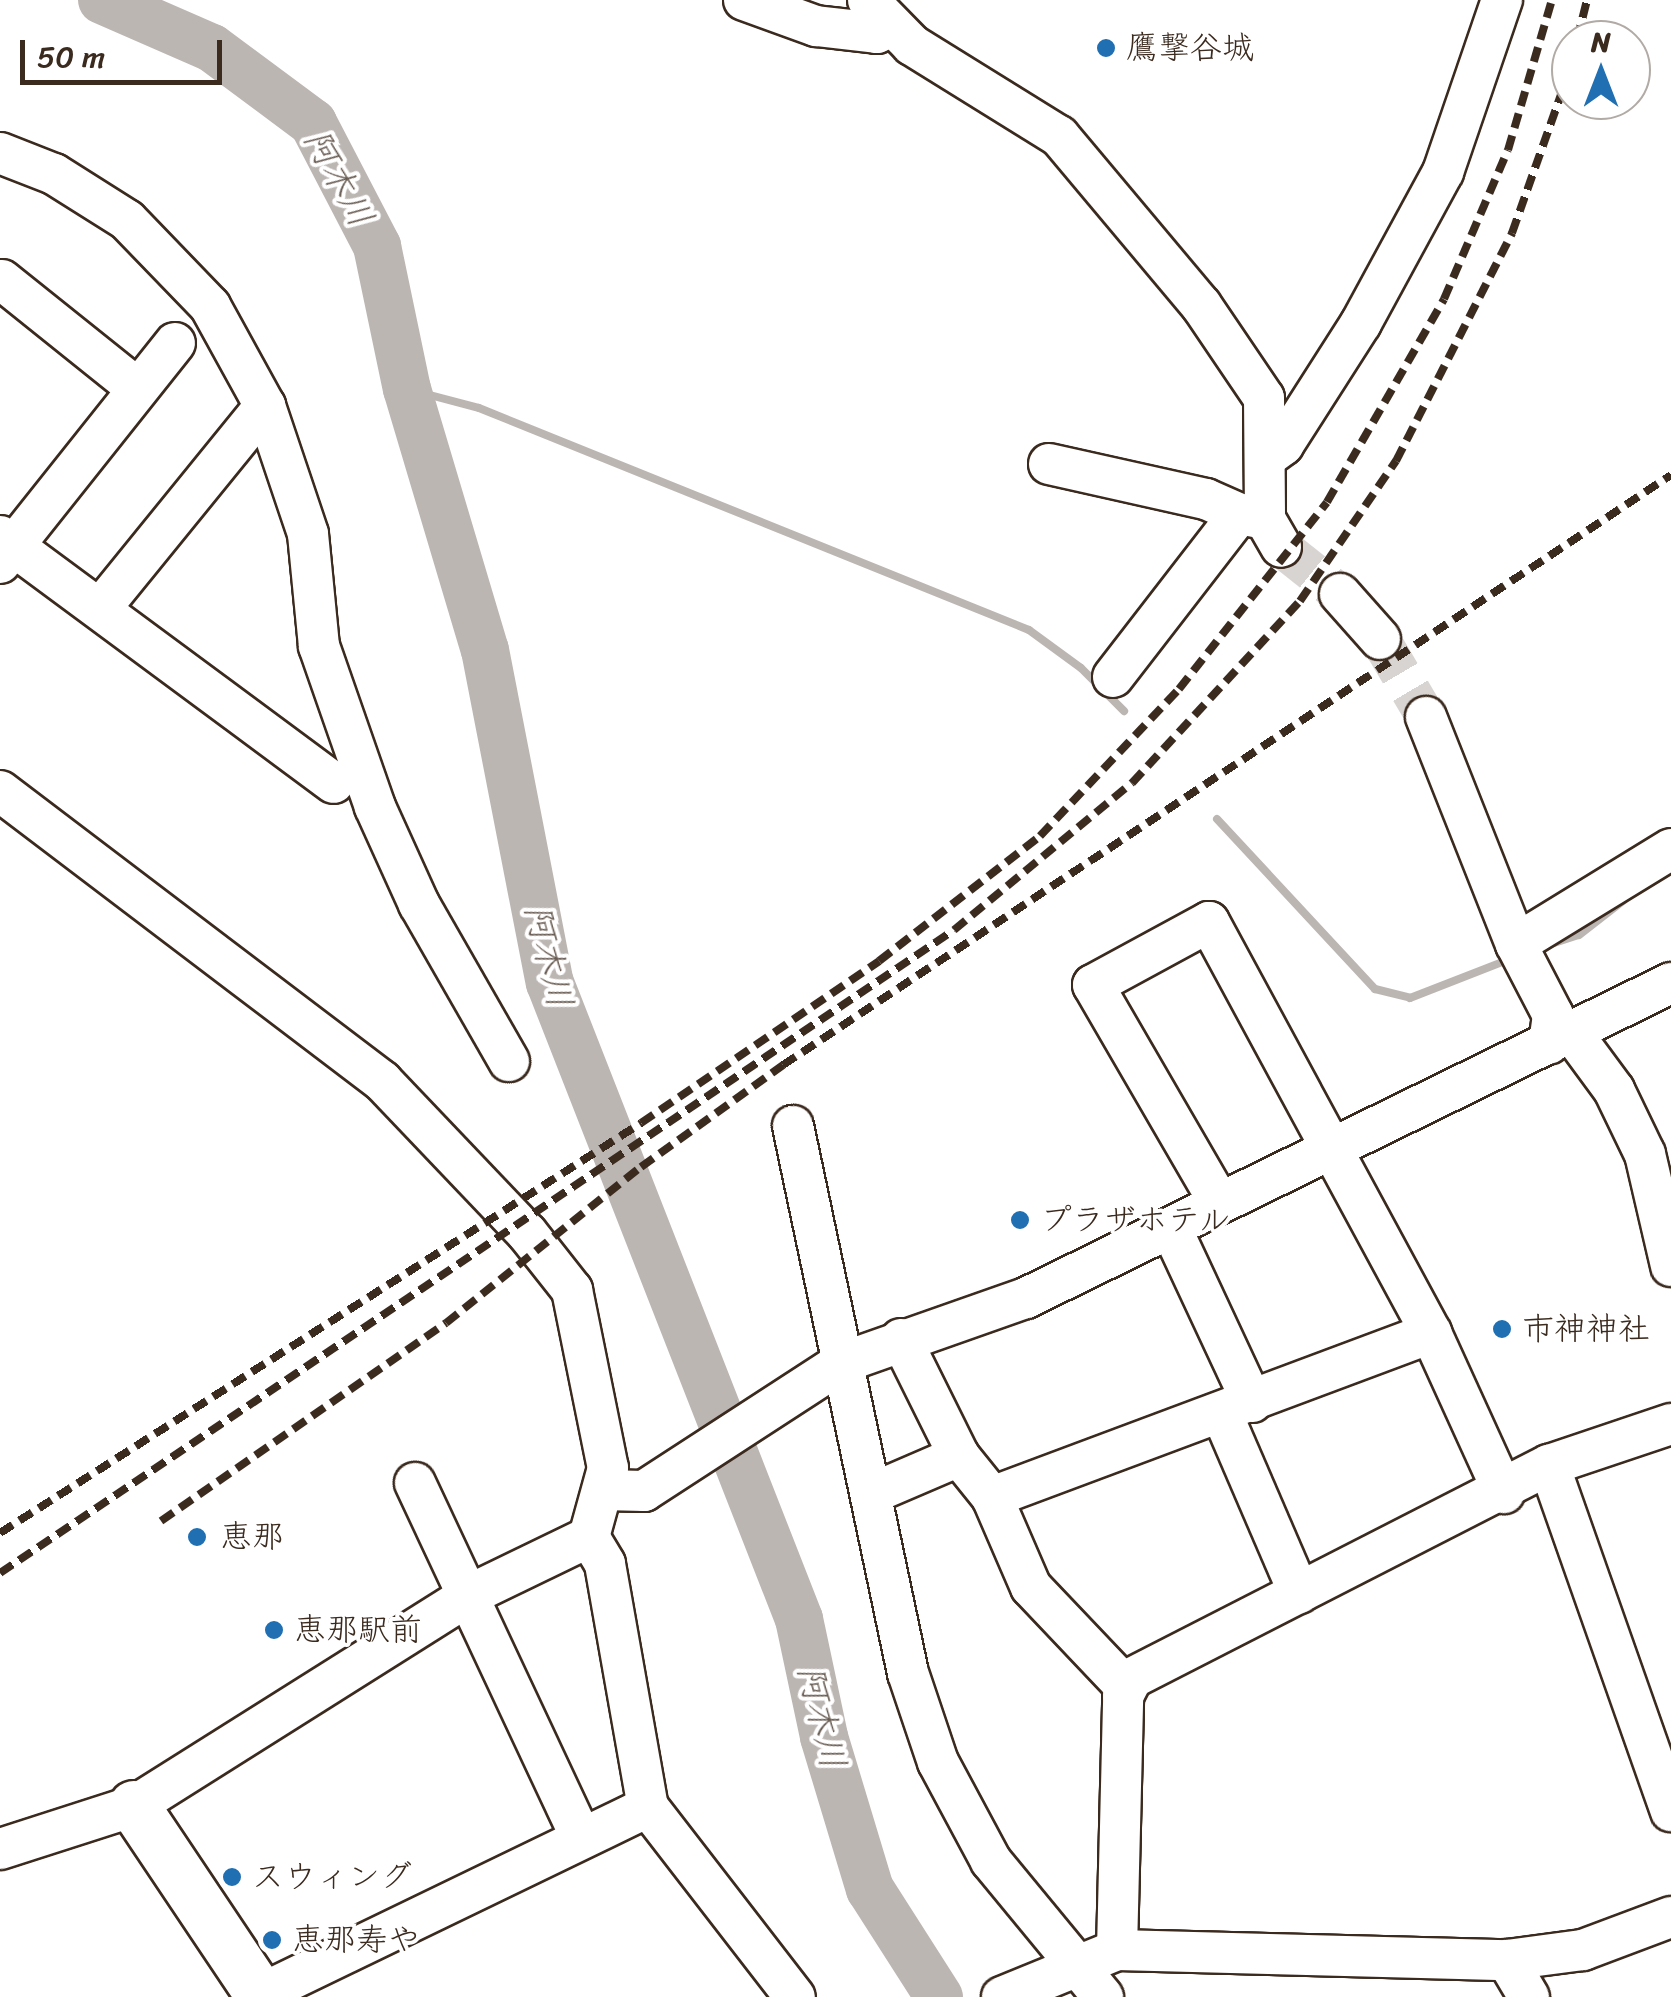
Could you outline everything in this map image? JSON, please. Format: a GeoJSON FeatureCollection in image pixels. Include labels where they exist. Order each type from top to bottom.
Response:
{"type":"FeatureCollection","features":[{"type":"Feature","properties":{"kind":"main road"},"geometry":{"type":"LineString","coordinates":[[134,1806],[262,1996]]}},
{"type":"Feature","properties":{"kind":"street"},"geometry":{"type":"LineString","coordinates":[[744,0],[816,26],[876,33],[880,13],[943,65],[1041,121],[1142,229],[1239,354],[1264,398],[1268,456],[1262,527],[1113,676]]}},
{"type":"Feature","properties":{"kind":"street"},"geometry":{"type":"LineString","coordinates":[[1268,456],[1283,445],[1360,323],[1443,172],[1502,0]]}},
{"type":"Feature","properties":{"kind":"street"},"geometry":{"type":"LineString","coordinates":[[0,153],[54,174],[127,220],[210,306],[264,406],[308,534],[320,646],[376,806],[419,904],[509,1060]]}},
{"type":"Feature","properties":{"kind":"street"},"geometry":{"type":"LineString","coordinates":[[2,280],[138,390]]}},
{"type":"Feature","properties":{"kind":"street"},"geometry":{"type":"LineString","coordinates":[[175,343],[5,548],[100,609],[334,783]]}},
{"type":"Feature","properties":{"kind":"street"},"geometry":{"type":"LineString","coordinates":[[100,609],[264,406]]}},
{"type":"Feature","properties":{"kind":"street"},"geometry":{"type":"LineString","coordinates":[[1049,464],[1206,499],[1262,527]]}},
{"type":"Feature","properties":{"kind":"street"},"geometry":{"type":"LineString","coordinates":[[1340,594],[1380,639]]}},
{"type":"Feature","properties":{"kind":"street"},"geometry":{"type":"LineString","coordinates":[[1426,717],[1521,955],[1560,1038],[1614,1090],[1645,1154],[1671,1266]]}},
{"type":"Feature","properties":{"kind":"street"},"geometry":{"type":"LineString","coordinates":[[0,791],[382,1081],[470,1170],[572,1290],[608,1468],[589,1537],[605,1564],[648,1807],[795,1997]]}},
{"type":"Feature","properties":{"kind":"street"},"geometry":{"type":"LineString","coordinates":[[1521,955],[1671,849]]}},
{"type":"Feature","properties":{"kind":"street"},"geometry":{"type":"LineString","coordinates":[[1218,1202],[1093,984],[1209,922],[1431,1333],[1504,1493]]}},
{"type":"Feature","properties":{"kind":"street"},"geometry":{"type":"LineString","coordinates":[[602,1490],[625,1495],[662,1478],[841,1363],[1026,1298],[1671,982]]}},
{"type":"Feature","properties":{"kind":"street"},"geometry":{"type":"LineString","coordinates":[[793,1126],[908,1673],[938,1762],[992,1861],[1103,1997]]}},
{"type":"Feature","properties":{"kind":"street"},"geometry":{"type":"LineString","coordinates":[[1172,1228],[1299,1592]]}},
{"type":"Feature","properties":{"kind":"street"},"geometry":{"type":"LineString","coordinates":[[992,1497],[1431,1333]]}},
{"type":"Feature","properties":{"kind":"street"},"geometry":{"type":"LineString","coordinates":[[901,1339],[958,1456],[992,1497],[1031,1587],[1125,1686],[1117,1950]]}},
{"type":"Feature","properties":{"kind":"street"},"geometry":{"type":"LineString","coordinates":[[1125,1686],[1191,1644],[1504,1493],[1549,1465],[1671,1424]]}},
{"type":"Feature","properties":{"kind":"street"},"geometry":{"type":"LineString","coordinates":[[873,1493],[958,1456]]}},
{"type":"Feature","properties":{"kind":"street"},"geometry":{"type":"LineString","coordinates":[[1549,1465],[1671,1811]]}},
{"type":"Feature","properties":{"kind":"street"},"geometry":{"type":"LineString","coordinates":[[414,1484],[471,1594],[581,1837]]}},
{"type":"Feature","properties":{"kind":"street"},"geometry":{"type":"LineString","coordinates":[[0,1849],[134,1806],[471,1594],[589,1537]]}},
{"type":"Feature","properties":{"kind":"street"},"geometry":{"type":"LineString","coordinates":[[262,1996],[648,1807]]}},
{"type":"Feature","properties":{"kind":"street"},"geometry":{"type":"LineString","coordinates":[[1002,1997],[1117,1950],[1462,1980],[1507,1960],[1583,1950],[1671,1917]]}},
{"type":"Feature","properties":{"kind":"street"},"geometry":{"type":"LineString","coordinates":[[1507,1960],[1529,1997]]}},
{"type":"Feature","properties":{"kind":"waterway","name":"阿木川"},"geometry":{"type":"LineString","coordinates":[[102,0],[212,48],[313,123],[377,246],[407,389],[485,650],[550,983],[799,1619],[824,1737],[870,1889],[939,1997]]}},
{"type":"Feature","properties":{"kind":"waterway"},"geometry":{"type":"LineString","coordinates":[[407,389],[479,408],[1029,630],[1081,668],[1124,711]]}},
{"type":"Feature","properties":{"kind":"waterway"},"geometry":{"type":"LineString","coordinates":[[1217,819],[1375,989],[1410,998],[1510,959]]}},
{"type":"Feature","properties":{"kind":"waterway"},"geometry":{"type":"LineString","coordinates":[[1551,944],[1579,935],[1624,900]]}},
{"type":"Feature","properties":{"kind":"tunnel"},"geometry":{"type":"LineString","coordinates":[[1281,547],[1340,594]]}},
{"type":"Feature","properties":{"kind":"tunnel"},"geometry":{"type":"LineString","coordinates":[[1380,639],[1426,717]]}},
{"type":"Feature","properties":{"kind":"railway"},"geometry":{"type":"LineString","coordinates":[[0,1533],[641,1123],[879,961],[1040,836],[1179,689],[1327,502],[1444,299],[1508,150],[1552,0]]}},
{"type":"Feature","properties":{"kind":"railway"},"geometry":{"type":"LineString","coordinates":[[1582,20],[1587,0]]}},
{"type":"Feature","properties":{"kind":"railway"},"geometry":{"type":"LineString","coordinates":[[0,1573],[954,930],[1132,783],[1300,601],[1396,461],[1512,233],[1552,120]]}},
{"type":"Feature","properties":{"kind":"railway"},"geometry":{"type":"LineString","coordinates":[[161,1521],[446,1323],[641,1167],[783,1065],[1671,475]]}},
{"type":"Feature","properties":{"kind":"place","name":"鷹撃谷城"},"geometry":{"type":"Point","coordinates":[1106,48]}},
{"type":"Feature","properties":{"kind":"place","name":"プラザホテル"},"geometry":{"type":"Point","coordinates":[1020,1220]}},
{"type":"Feature","properties":{"kind":"place","name":"市神神社"},"geometry":{"type":"Point","coordinates":[1502,1329]}},
{"type":"Feature","properties":{"kind":"place","name":"恵那"},"geometry":{"type":"Point","coordinates":[197,1537]}},
{"type":"Feature","properties":{"kind":"place","name":"恵那駅前"},"geometry":{"type":"Point","coordinates":[274,1630]}},
{"type":"Feature","properties":{"kind":"place","name":"スウィング"},"geometry":{"type":"Point","coordinates":[232,1877]}},
{"type":"Feature","properties":{"kind":"place","name":"恵那寿や"},"geometry":{"type":"Point","coordinates":[272,1940]}}]}
